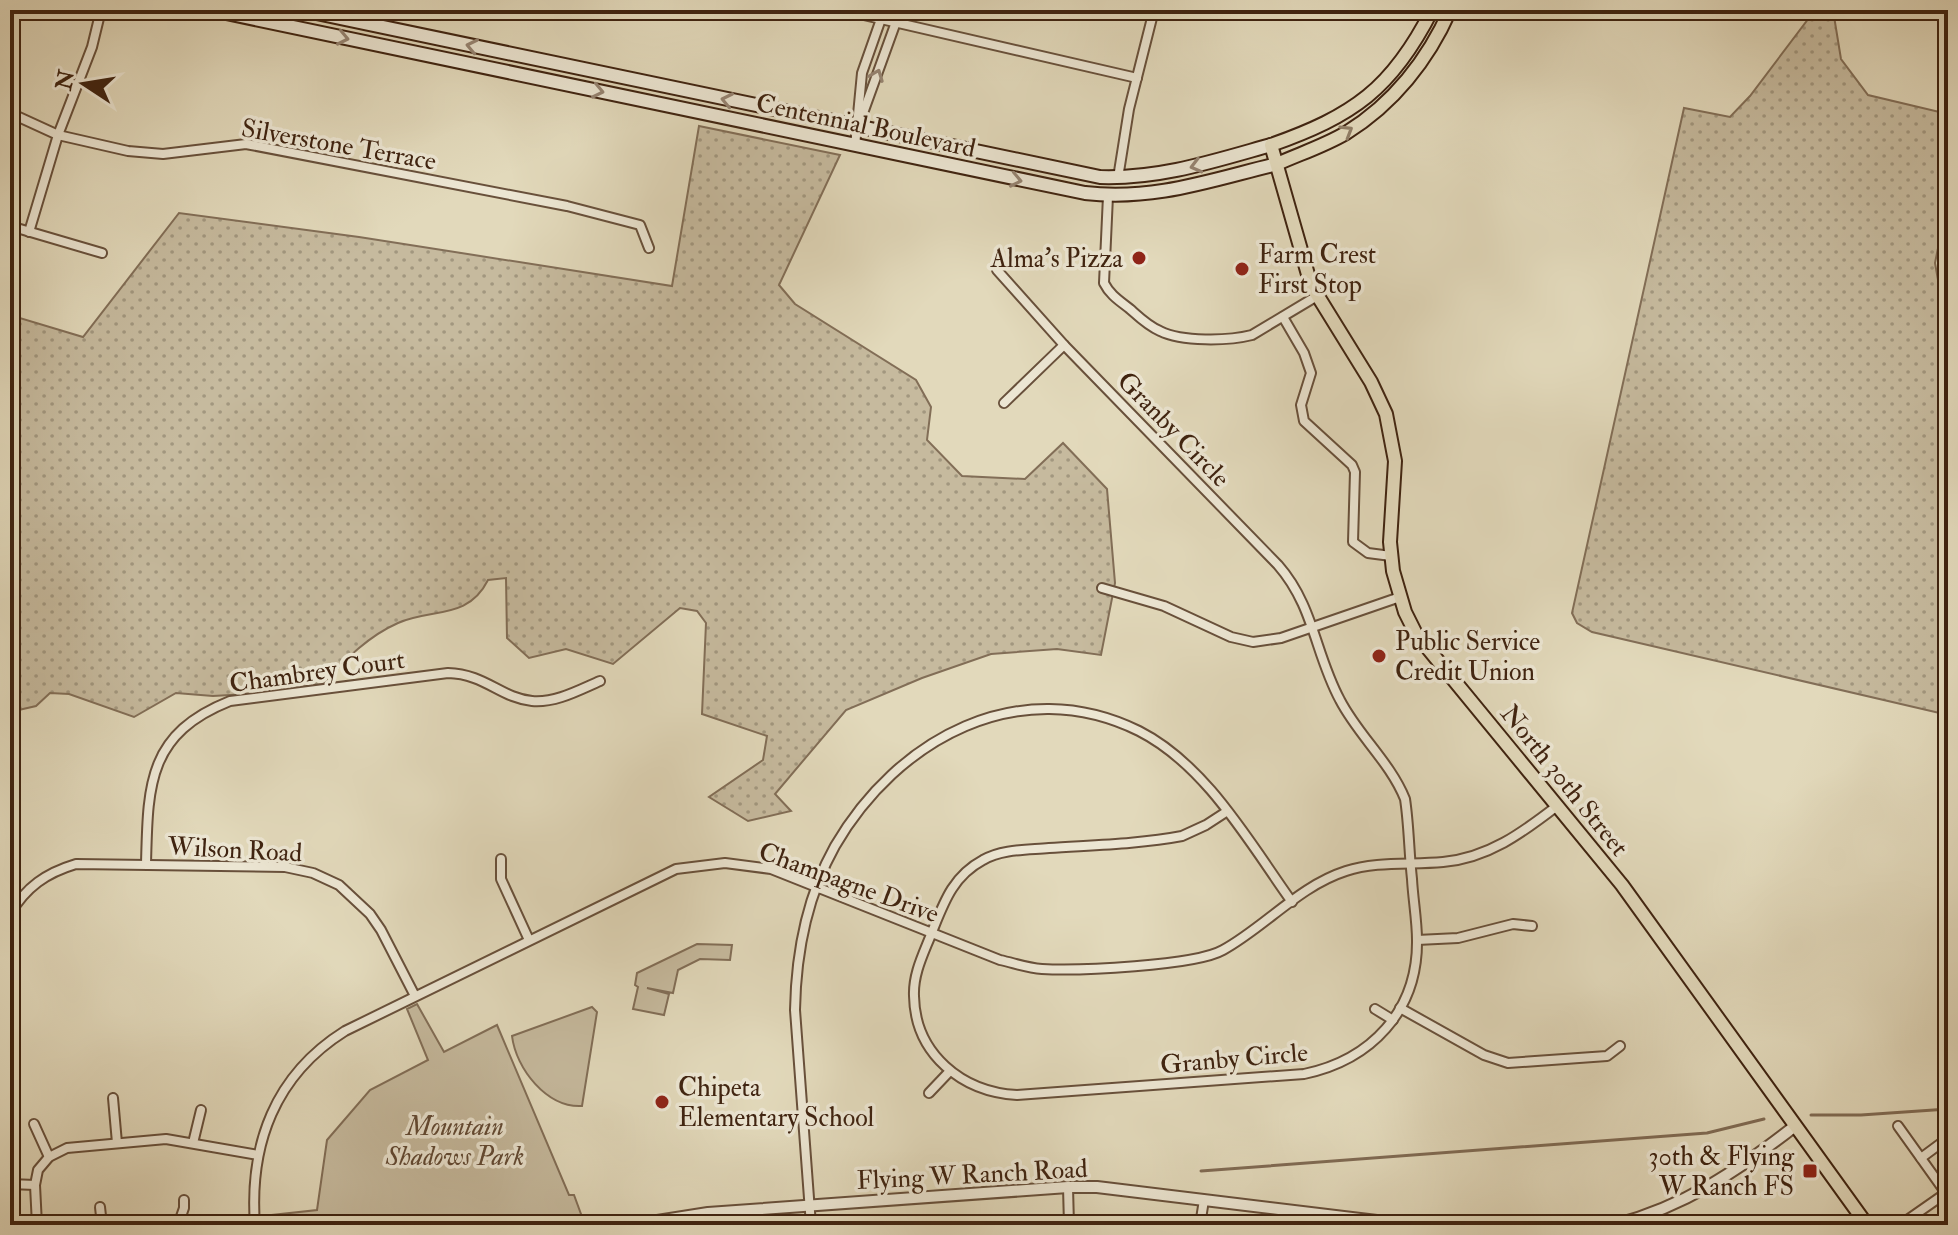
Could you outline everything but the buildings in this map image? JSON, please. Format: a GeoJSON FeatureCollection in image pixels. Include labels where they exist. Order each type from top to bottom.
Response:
{"type":"FeatureCollection","features":[{"type":"Feature","properties":{"kind":"main road","name":"Centennial Boulevard"},"geometry":{"type":"LineString","coordinates":[[212,10],[1060,189],[1108,196],[1169,192],[1277,164],[1343,135],[1381,106],[1419,65],[1450,10]]}},
{"type":"Feature","properties":{"kind":"main road","name":"Centennial Boulevard"},"geometry":{"type":"LineString","coordinates":[[302,10],[1063,171],[1118,178],[1165,174],[1317,129],[1352,109],[1383,83],[1408,52],[1432,10]]}},
{"type":"Feature","properties":{"kind":"main road","name":"North 30th Street"},"geometry":{"type":"LineString","coordinates":[[1271,145],[1305,271],[1317,296],[1371,382],[1386,414],[1395,461],[1391,556],[1400,597],[1416,634],[1622,885],[1867,1225]]}},
{"type":"Feature","properties":{"kind":"street"},"geometry":{"type":"LineString","coordinates":[[29,232],[58,135],[88,58],[101,10]]}},
{"type":"Feature","properties":{"kind":"street"},"geometry":{"type":"LineString","coordinates":[[842,10],[1137,78]]}},
{"type":"Feature","properties":{"kind":"street"},"geometry":{"type":"LineString","coordinates":[[1118,178],[1123,136],[1154,10]]}},
{"type":"Feature","properties":{"kind":"street"},"geometry":{"type":"LineString","coordinates":[[855,146],[862,73],[881,19]]}},
{"type":"Feature","properties":{"kind":"street"},"geometry":{"type":"LineString","coordinates":[[858,128],[896,22]]}},
{"type":"Feature","properties":{"kind":"street","name":"Silverstone Terrace"},"geometry":{"type":"LineString","coordinates":[[10,113],[58,135],[145,154],[246,144],[567,206],[640,225],[649,248]]}},
{"type":"Feature","properties":{"kind":"street"},"geometry":{"type":"LineString","coordinates":[[1108,196],[1104,283],[1109,292],[1150,326],[1173,336],[1240,338],[1252,335],[1317,296]]}},
{"type":"Feature","properties":{"kind":"street"},"geometry":{"type":"LineString","coordinates":[[10,226],[102,253]]}},
{"type":"Feature","properties":{"kind":"street","name":"Granby Circle"},"geometry":{"type":"LineString","coordinates":[[997,270],[1064,345],[1278,565],[1297,589],[1340,701],[1401,789],[1406,808],[1417,940],[1413,975],[1393,1020],[1371,1043],[1345,1061],[1304,1074],[1017,1095],[977,1088],[949,1072],[920,1031],[915,1004],[916,977],[947,895],[963,873],[987,857],[1017,851],[1182,836],[1226,812]]}},
{"type":"Feature","properties":{"kind":"street"},"geometry":{"type":"LineString","coordinates":[[1283,317],[1304,353],[1311,373],[1301,405],[1304,421],[1352,465],[1355,472],[1353,542],[1368,553],[1391,556]]}},
{"type":"Feature","properties":{"kind":"street"},"geometry":{"type":"LineString","coordinates":[[1004,403],[1064,345]]}},
{"type":"Feature","properties":{"kind":"street"},"geometry":{"type":"LineString","coordinates":[[1102,588],[1177,611],[1241,640],[1266,642],[1400,597]]}},
{"type":"Feature","properties":{"kind":"street","name":"Chambrey Court"},"geometry":{"type":"LineString","coordinates":[[146,864],[147,803],[159,762],[175,736],[199,715],[230,701],[448,673],[475,676],[510,694],[534,701],[563,696],[600,681]]}},
{"type":"Feature","properties":{"kind":"street"},"geometry":{"type":"LineString","coordinates":[[811,1225],[795,1033],[795,980],[803,932],[817,887],[845,831],[883,782],[931,741],[973,722],[1034,710],[1100,717],[1139,732],[1188,765],[1292,902]]}},
{"type":"Feature","properties":{"kind":"street","name":"Champagne Drive"},"geometry":{"type":"LineString","coordinates":[[255,1225],[254,1192],[262,1138],[276,1103],[305,1061],[345,1031],[658,877],[692,866],[725,863],[755,866],[817,887],[1000,960],[1028,967],[1069,969],[1186,961],[1220,952],[1325,880],[1349,870],[1445,862],[1483,853],[1511,839],[1557,806]]}},
{"type":"Feature","properties":{"kind":"street"},"geometry":{"type":"LineString","coordinates":[[501,859],[501,879],[529,940]]}},
{"type":"Feature","properties":{"kind":"street","name":"Wilson Road"},"geometry":{"type":"LineString","coordinates":[[10,914],[33,884],[64,867],[91,863],[285,867],[325,878],[350,893],[381,930],[415,996]]}},
{"type":"Feature","properties":{"kind":"street"},"geometry":{"type":"LineString","coordinates":[[1417,940],[1458,938],[1513,924],[1532,926]]}},
{"type":"Feature","properties":{"kind":"street"},"geometry":{"type":"LineString","coordinates":[[1400,1008],[1484,1055],[1508,1063],[1607,1056],[1620,1046]]}},
{"type":"Feature","properties":{"kind":"street"},"geometry":{"type":"LineString","coordinates":[[1375,1009],[1393,1020]]}},
{"type":"Feature","properties":{"kind":"street"},"geometry":{"type":"LineString","coordinates":[[929,1093],[949,1072]]}},
{"type":"Feature","properties":{"kind":"street"},"geometry":{"type":"LineString","coordinates":[[113,1098],[117,1143]]}},
{"type":"Feature","properties":{"kind":"street"},"geometry":{"type":"LineString","coordinates":[[193,1143],[201,1110]]}},
{"type":"Feature","properties":{"kind":"street"},"geometry":{"type":"LineString","coordinates":[[34,1124],[49,1157]]}},
{"type":"Feature","properties":{"kind":"street"},"geometry":{"type":"LineString","coordinates":[[1614,1225],[1669,1207],[1701,1192],[1795,1126]]}},
{"type":"Feature","properties":{"kind":"street"},"geometry":{"type":"LineString","coordinates":[[1898,1126],[1947,1195],[1903,1223]]}},
{"type":"Feature","properties":{"kind":"street"},"geometry":{"type":"LineString","coordinates":[[1921,1158],[1948,1138]]}},
{"type":"Feature","properties":{"kind":"street"},"geometry":{"type":"LineString","coordinates":[[37,1225],[35,1185],[38,1170],[49,1157],[76,1146],[166,1139],[258,1155]]}},
{"type":"Feature","properties":{"kind":"street"},"geometry":{"type":"LineString","coordinates":[[10,1184],[35,1185]]}},
{"type":"Feature","properties":{"kind":"street"},"geometry":{"type":"LineString","coordinates":[[1068,1187],[1069,1225]]}},
{"type":"Feature","properties":{"kind":"street","name":"Flying W Ranch Road"},"geometry":{"type":"LineString","coordinates":[[632,1225],[809,1206],[1097,1187],[1410,1225]]}},
{"type":"Feature","properties":{"kind":"street"},"geometry":{"type":"LineString","coordinates":[[178,1225],[184,1200]]}},
{"type":"Feature","properties":{"kind":"street"},"geometry":{"type":"LineString","coordinates":[[1200,1225],[1204,1200]]}},
{"type":"Feature","properties":{"kind":"street"},"geometry":{"type":"LineString","coordinates":[[100,1207],[102,1225]]}},
{"type":"Feature","properties":{"kind":"green space"},"geometry":{"type":"Polygon","coordinates":[[[1815,10],[1833,10],[1841,59],[1868,95],[1948,114],[1948,199],[1935,263],[1938,280],[1948,283],[1948,385],[1941,420],[1948,422],[1948,715],[1592,632],[1577,623],[1572,613],[1684,108],[1730,117],[1750,96],[1815,10]]]}},
{"type":"Feature","properties":{"kind":"green space"},"geometry":{"type":"Polygon","coordinates":[[[699,126],[840,155],[779,285],[795,304],[916,380],[931,407],[927,440],[962,476],[1025,479],[1063,443],[1107,489],[1115,583],[1101,655],[1057,649],[991,654],[922,678],[846,710],[775,794],[791,811],[748,821],[709,797],[763,760],[767,736],[702,714],[706,623],[697,611],[680,608],[613,664],[566,649],[529,658],[507,638],[506,578],[488,580],[480,593],[460,607],[411,618],[386,629],[354,652],[317,690],[213,696],[176,693],[134,717],[69,694],[50,693],[36,706],[10,712],[10,315],[83,337],[179,213],[359,237],[672,286],[699,126]]]}},
{"type":"Feature","properties":{"kind":"green space"},"geometry":{"type":"Polygon","coordinates":[[[697,944],[732,945],[730,960],[700,959],[678,970],[673,993],[647,988],[669,994],[664,1015],[633,1009],[638,987],[635,985],[637,973],[697,944]]]}},
{"type":"Feature","properties":{"kind":"green space","name":"Mountain Shadows Park"},"geometry":{"type":"Polygon","coordinates":[[[417,1004],[444,1052],[497,1025],[569,1195],[574,1195],[585,1225],[263,1225],[263,1216],[317,1210],[327,1140],[370,1090],[428,1060],[407,1009],[417,1004]]]}},
{"type":"Feature","properties":{"kind":"green space"},"geometry":{"type":"Polygon","coordinates":[[[592,1007],[597,1012],[582,1106],[569,1105],[557,1101],[535,1084],[520,1061],[512,1036],[592,1007]]]}},
{"type":"Feature","properties":{"kind":"waterway"},"geometry":{"type":"LineString","coordinates":[[1811,1115],[1948,1109]]}},
{"type":"Feature","properties":{"kind":"waterway"},"geometry":{"type":"LineString","coordinates":[[1201,1171],[1707,1133],[1764,1119]]}},
{"type":"Feature","properties":{"kind":"place","name":"Alma's Pizza"},"geometry":{"type":"Point","coordinates":[1139,258]}},
{"type":"Feature","properties":{"kind":"place","name":"Farm Crest First Stop"},"geometry":{"type":"Point","coordinates":[1242,269]}},
{"type":"Feature","properties":{"kind":"place","name":"Public Service Credit Union"},"geometry":{"type":"Point","coordinates":[1379,656]}},
{"type":"Feature","properties":{"kind":"place","name":"Chipeta Elementary School"},"geometry":{"type":"Point","coordinates":[662,1102]}},
{"type":"Feature","properties":{"kind":"place","name":"30th & Flying W Ranch FS"},"geometry":{"type":"Point","coordinates":[1810,1171]}}]}
